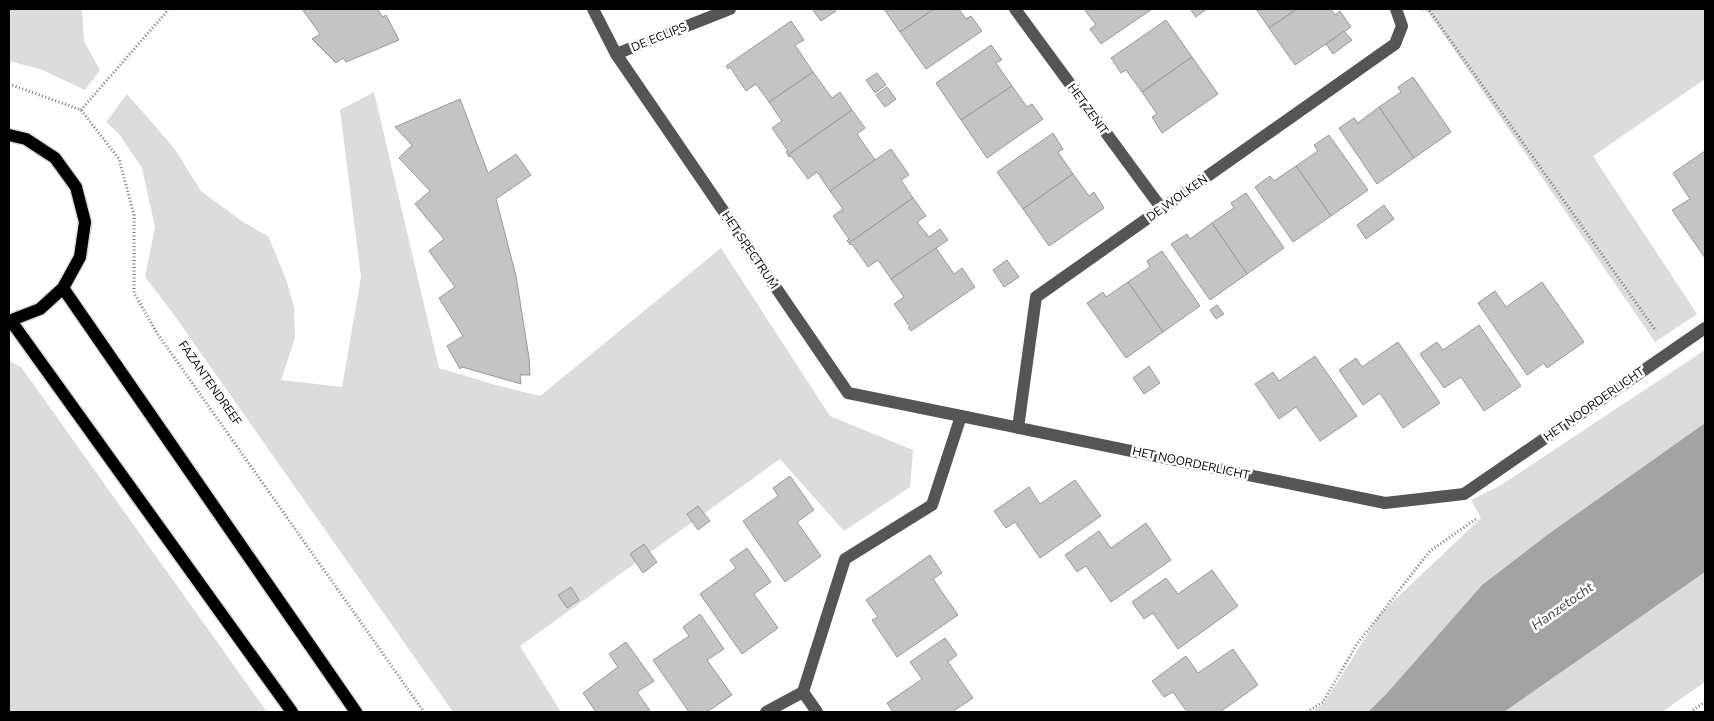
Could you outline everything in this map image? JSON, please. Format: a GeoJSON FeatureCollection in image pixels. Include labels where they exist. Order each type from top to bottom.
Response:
{"type":"FeatureCollection","features":[{"type":"Feature","properties":{"kind":"main road"},"geometry":{"type":"LineString","coordinates":[[9,135],[26,139],[55,158],[76,187],[85,222],[80,257],[63,288],[40,309],[10,321],[292,712]]}},
{"type":"Feature","properties":{"kind":"main road"},"geometry":{"type":"LineString","coordinates":[[63,288],[356,712]]}},
{"type":"Feature","properties":{"kind":"street","name":"HET SPECTRUM"},"geometry":{"type":"LineString","coordinates":[[593,9],[616,54],[848,393],[961,416]]}},
{"type":"Feature","properties":{"kind":"street","name":"DE ECLIPS"},"geometry":{"type":"LineString","coordinates":[[616,54],[730,9]]}},
{"type":"Feature","properties":{"kind":"street","name":"HET ZENIT"},"geometry":{"type":"LineString","coordinates":[[1015,9],[1162,209]]}},
{"type":"Feature","properties":{"kind":"street","name":"DE WOLKEN"},"geometry":{"type":"LineString","coordinates":[[1018,428],[1036,297],[1395,44],[1402,26],[1396,9]]}},
{"type":"Feature","properties":{"kind":"street","name":"HET NOORDERLICHT"},"geometry":{"type":"LineString","coordinates":[[961,416],[1385,503],[1464,494],[1705,328]]}},
{"type":"Feature","properties":{"kind":"street"},"geometry":{"type":"LineString","coordinates":[[766,712],[802,692],[845,559],[932,505],[961,416]]}},
{"type":"Feature","properties":{"kind":"street"},"geometry":{"type":"LineString","coordinates":[[802,692],[817,712]]}},
{"type":"Feature","properties":{"kind":"path"},"geometry":{"type":"LineString","coordinates":[[9,84],[81,110],[170,9]]}},
{"type":"Feature","properties":{"kind":"path"},"geometry":{"type":"LineString","coordinates":[[1420,9],[1429,10],[1671,351]]}},
{"type":"Feature","properties":{"kind":"path","name":"FAZANTENDREEF"},"geometry":{"type":"LineString","coordinates":[[81,110],[120,159],[134,215],[134,292],[157,333],[424,712]]}},
{"type":"Feature","properties":{"kind":"path"},"geometry":{"type":"LineString","coordinates":[[1307,712],[1324,702],[1357,644],[1430,551],[1484,513]]}},
{"type":"Feature","properties":{"kind":"path"},"geometry":{"type":"LineString","coordinates":[[1690,712],[1705,702]]}},
{"type":"Feature","properties":{"kind":"shaded area"},"geometry":{"type":"Polygon","coordinates":[[[9,9],[82,9],[84,41],[100,70],[85,90],[40,69],[9,61],[9,9]]]}},
{"type":"Feature","properties":{"kind":"shaded area"},"geometry":{"type":"Polygon","coordinates":[[[1426,9],[1705,9],[1705,79],[1593,156],[1697,314],[1655,342],[1426,9]]]}},
{"type":"Feature","properties":{"kind":"shaded area"},"geometry":{"type":"Polygon","coordinates":[[[374,92],[439,368],[540,396],[721,248],[830,416],[913,450],[910,487],[844,531],[780,459],[520,646],[561,712],[453,712],[172,312],[145,277],[155,227],[142,168],[119,134],[106,122],[127,94],[174,148],[201,191],[243,222],[268,236],[286,279],[294,307],[295,338],[281,380],[342,387],[361,277],[340,110],[374,92]]]}},
{"type":"Feature","properties":{"kind":"shaded area"},"geometry":{"type":"Polygon","coordinates":[[[1705,350],[1705,423],[1547,535],[1482,585],[1388,692],[1368,712],[1312,712],[1325,702],[1380,614],[1481,518],[1471,500],[1501,485],[1705,350]]]}},
{"type":"Feature","properties":{"kind":"shaded area"},"geometry":{"type":"Polygon","coordinates":[[[9,361],[21,367],[267,712],[9,712],[9,361]]]}},
{"type":"Feature","properties":{"kind":"shaded area"},"geometry":{"type":"Polygon","coordinates":[[[1705,572],[1705,682],[1662,712],[1504,712],[1705,572]]]}},
{"type":"Feature","properties":{"kind":"water","name":"Hanzetocht"},"geometry":{"type":"Polygon","coordinates":[[[1705,423],[1705,572],[1504,712],[1368,712],[1388,692],[1482,585],[1547,535],[1705,423]]]}},
{"type":"Feature","properties":{"kind":"building"},"geometry":{"type":"Polygon","coordinates":[[[302,9],[377,9],[383,17],[386,15],[399,40],[346,62],[343,58],[336,63],[312,39],[320,34],[302,9]]]}},
{"type":"Feature","properties":{"kind":"building"},"geometry":{"type":"Polygon","coordinates":[[[812,9],[834,9],[836,11],[821,21],[812,9]]]}},
{"type":"Feature","properties":{"kind":"building"},"geometry":{"type":"Polygon","coordinates":[[[884,9],[934,9],[900,32],[884,9]]]}},
{"type":"Feature","properties":{"kind":"building"},"geometry":{"type":"Polygon","coordinates":[[[934,9],[959,9],[966,19],[971,16],[982,31],[926,69],[900,32],[934,9]]]}},
{"type":"Feature","properties":{"kind":"building"},"geometry":{"type":"Polygon","coordinates":[[[1084,9],[1152,9],[1101,44],[1090,29],[1096,25],[1084,9]]]}},
{"type":"Feature","properties":{"kind":"building"},"geometry":{"type":"Polygon","coordinates":[[[1190,9],[1204,9],[1205,10],[1196,17],[1190,9]]]}},
{"type":"Feature","properties":{"kind":"building"},"geometry":{"type":"Polygon","coordinates":[[[1256,9],[1297,9],[1269,28],[1256,9]]]}},
{"type":"Feature","properties":{"kind":"building"},"geometry":{"type":"Polygon","coordinates":[[[1297,9],[1331,9],[1335,15],[1340,11],[1351,27],[1295,65],[1269,28],[1297,9]]]}},
{"type":"Feature","properties":{"kind":"building"},"geometry":{"type":"Polygon","coordinates":[[[1166,20],[1192,57],[1142,92],[1126,70],[1121,73],[1111,58],[1166,20]]]}},
{"type":"Feature","properties":{"kind":"building"},"geometry":{"type":"Polygon","coordinates":[[[791,21],[804,40],[795,45],[813,72],[769,102],[756,84],[746,91],[730,67],[728,69],[726,66],[791,21]]]}},
{"type":"Feature","properties":{"kind":"building"},"geometry":{"type":"Polygon","coordinates":[[[1344,31],[1352,40],[1333,54],[1326,44],[1344,31]]]}},
{"type":"Feature","properties":{"kind":"building"},"geometry":{"type":"Polygon","coordinates":[[[991,45],[1002,60],[996,63],[1012,86],[961,120],[936,83],[991,45]]]}},
{"type":"Feature","properties":{"kind":"building"},"geometry":{"type":"Polygon","coordinates":[[[1192,57],[1218,94],[1162,133],[1152,117],[1157,114],[1142,92],[1192,57]]]}},
{"type":"Feature","properties":{"kind":"building"},"geometry":{"type":"Polygon","coordinates":[[[813,72],[832,98],[840,92],[852,110],[788,155],[786,152],[788,151],[772,128],[782,121],[769,102],[813,72]]]}},
{"type":"Feature","properties":{"kind":"building"},"geometry":{"type":"Polygon","coordinates":[[[877,73],[886,85],[875,93],[866,80],[877,73]]]}},
{"type":"Feature","properties":{"kind":"building"},"geometry":{"type":"Polygon","coordinates":[[[1413,77],[1451,132],[1414,158],[1379,107],[1401,92],[1398,87],[1413,77]]]}},
{"type":"Feature","properties":{"kind":"building"},"geometry":{"type":"Polygon","coordinates":[[[1012,86],[1027,107],[1032,104],[1043,119],[987,158],[961,120],[1012,86]]]}},
{"type":"Feature","properties":{"kind":"building"},"geometry":{"type":"Polygon","coordinates":[[[887,87],[896,99],[885,107],[876,95],[887,87]]]}},
{"type":"Feature","properties":{"kind":"building"},"geometry":{"type":"Polygon","coordinates":[[[460,99],[488,173],[516,154],[531,175],[496,199],[516,276],[529,358],[530,375],[520,375],[521,384],[462,367],[460,369],[447,346],[463,336],[439,298],[455,287],[429,251],[444,239],[415,204],[430,191],[399,158],[412,145],[395,127],[460,99]]]}},
{"type":"Feature","properties":{"kind":"building"},"geometry":{"type":"Polygon","coordinates":[[[1379,107],[1414,158],[1377,184],[1339,128],[1354,118],[1358,123],[1379,107]]]}},
{"type":"Feature","properties":{"kind":"building"},"geometry":{"type":"Polygon","coordinates":[[[852,110],[865,128],[857,134],[875,160],[830,191],[817,172],[808,179],[791,156],[789,157],[788,155],[852,110]]]}},
{"type":"Feature","properties":{"kind":"building"},"geometry":{"type":"Polygon","coordinates":[[[1053,133],[1063,149],[1058,152],[1073,174],[1023,209],[997,172],[1053,133]]]}},
{"type":"Feature","properties":{"kind":"building"},"geometry":{"type":"Polygon","coordinates":[[[1329,135],[1368,190],[1331,216],[1296,166],[1318,151],[1314,145],[1329,135]]]}},
{"type":"Feature","properties":{"kind":"building"},"geometry":{"type":"Polygon","coordinates":[[[891,149],[909,175],[901,180],[913,198],[849,243],[847,241],[849,239],[833,216],[843,209],[830,191],[891,149]]]}},
{"type":"Feature","properties":{"kind":"building"},"geometry":{"type":"Polygon","coordinates":[[[1705,151],[1705,258],[1672,210],[1690,199],[1673,173],[1705,151]]]}},
{"type":"Feature","properties":{"kind":"building"},"geometry":{"type":"Polygon","coordinates":[[[1296,166],[1331,216],[1293,242],[1255,187],[1270,176],[1274,181],[1296,166]]]}},
{"type":"Feature","properties":{"kind":"building"},"geometry":{"type":"Polygon","coordinates":[[[1073,174],[1089,196],[1094,192],[1104,208],[1049,246],[1023,209],[1073,174]]]}},
{"type":"Feature","properties":{"kind":"building"},"geometry":{"type":"Polygon","coordinates":[[[1246,193],[1284,248],[1247,274],[1212,223],[1234,208],[1231,203],[1246,193]]]}},
{"type":"Feature","properties":{"kind":"building"},"geometry":{"type":"Polygon","coordinates":[[[913,198],[926,216],[917,222],[929,237],[940,229],[948,240],[891,279],[878,260],[868,267],[852,244],[850,245],[849,243],[913,198]]]}},
{"type":"Feature","properties":{"kind":"building"},"geometry":{"type":"Polygon","coordinates":[[[1384,205],[1394,219],[1366,239],[1357,225],[1384,205]]]}},
{"type":"Feature","properties":{"kind":"building"},"geometry":{"type":"Polygon","coordinates":[[[1212,223],[1247,274],[1210,300],[1171,244],[1187,234],[1190,239],[1212,223]]]}},
{"type":"Feature","properties":{"kind":"building"},"geometry":{"type":"Polygon","coordinates":[[[936,248],[954,274],[962,268],[975,287],[911,331],[894,304],[904,297],[891,279],[936,248]]]}},
{"type":"Feature","properties":{"kind":"building"},"geometry":{"type":"Polygon","coordinates":[[[1162,251],[1200,306],[1163,332],[1128,282],[1150,267],[1147,261],[1162,251]]]}},
{"type":"Feature","properties":{"kind":"building"},"geometry":{"type":"Polygon","coordinates":[[[1007,260],[1019,277],[1004,287],[993,270],[1007,260]]]}},
{"type":"Feature","properties":{"kind":"building"},"geometry":{"type":"Polygon","coordinates":[[[1128,282],[1163,332],[1126,358],[1087,303],[1103,292],[1106,297],[1128,282]]]}},
{"type":"Feature","properties":{"kind":"building"},"geometry":{"type":"Polygon","coordinates":[[[1542,282],[1584,342],[1547,368],[1544,363],[1527,375],[1478,303],[1495,291],[1506,307],[1542,282]]]}},
{"type":"Feature","properties":{"kind":"building"},"geometry":{"type":"Polygon","coordinates":[[[1217,305],[1224,314],[1216,319],[1210,310],[1217,305]]]}},
{"type":"Feature","properties":{"kind":"building"},"geometry":{"type":"Polygon","coordinates":[[[1479,325],[1521,386],[1484,411],[1461,377],[1444,388],[1420,354],[1437,342],[1443,350],[1479,325]]]}},
{"type":"Feature","properties":{"kind":"building"},"geometry":{"type":"Polygon","coordinates":[[[1398,342],[1440,403],[1403,428],[1380,393],[1363,405],[1339,370],[1356,358],[1362,367],[1398,342]]]}},
{"type":"Feature","properties":{"kind":"building"},"geometry":{"type":"Polygon","coordinates":[[[1315,356],[1357,416],[1320,441],[1296,407],[1279,419],[1255,384],[1273,372],[1279,381],[1315,356]]]}},
{"type":"Feature","properties":{"kind":"building"},"geometry":{"type":"Polygon","coordinates":[[[1149,366],[1160,383],[1144,394],[1133,378],[1149,366]]]}},
{"type":"Feature","properties":{"kind":"building"},"geometry":{"type":"Polygon","coordinates":[[[790,476],[814,510],[797,522],[821,556],[785,582],[743,521],[778,496],[773,488],[790,476]]]}},
{"type":"Feature","properties":{"kind":"building"},"geometry":{"type":"Polygon","coordinates":[[[1075,480],[1101,516],[1040,558],[1015,522],[1006,528],[994,511],[1029,487],[1040,504],[1075,480]]]}},
{"type":"Feature","properties":{"kind":"building"},"geometry":{"type":"Polygon","coordinates":[[[698,506],[710,521],[698,530],[687,514],[698,506]]]}},
{"type":"Feature","properties":{"kind":"building"},"geometry":{"type":"Polygon","coordinates":[[[1146,523],[1171,560],[1111,602],[1086,566],[1077,572],[1065,555],[1099,531],[1111,548],[1146,523]]]}},
{"type":"Feature","properties":{"kind":"building"},"geometry":{"type":"Polygon","coordinates":[[[644,544],[657,562],[643,573],[630,554],[644,544]]]}},
{"type":"Feature","properties":{"kind":"building"},"geometry":{"type":"Polygon","coordinates":[[[747,548],[771,582],[754,594],[778,628],[742,654],[700,594],[736,568],[730,560],[747,548]]]}},
{"type":"Feature","properties":{"kind":"building"},"geometry":{"type":"Polygon","coordinates":[[[930,555],[942,573],[933,579],[958,615],[897,657],[872,620],[878,617],[866,600],[930,555]]]}},
{"type":"Feature","properties":{"kind":"building"},"geometry":{"type":"Polygon","coordinates":[[[1212,570],[1238,606],[1178,649],[1153,613],[1144,619],[1132,602],[1166,578],[1178,594],[1212,570]]]}},
{"type":"Feature","properties":{"kind":"building"},"geometry":{"type":"Polygon","coordinates":[[[571,587],[579,600],[567,608],[558,595],[571,587]]]}},
{"type":"Feature","properties":{"kind":"building"},"geometry":{"type":"Polygon","coordinates":[[[700,614],[724,649],[707,660],[732,695],[707,712],[689,712],[653,660],[689,636],[683,627],[700,614]]]}},
{"type":"Feature","properties":{"kind":"building"},"geometry":{"type":"Polygon","coordinates":[[[945,638],[957,655],[948,662],[973,698],[952,712],[893,712],[887,703],[922,679],[910,662],[945,638]]]}},
{"type":"Feature","properties":{"kind":"building"},"geometry":{"type":"Polygon","coordinates":[[[626,642],[654,681],[637,692],[651,712],[596,712],[583,693],[618,667],[609,654],[626,642]]]}},
{"type":"Feature","properties":{"kind":"building"},"geometry":{"type":"Polygon","coordinates":[[[1233,649],[1258,685],[1220,712],[1187,712],[1173,692],[1164,697],[1152,681],[1186,656],[1198,673],[1233,649]]]}}]}
